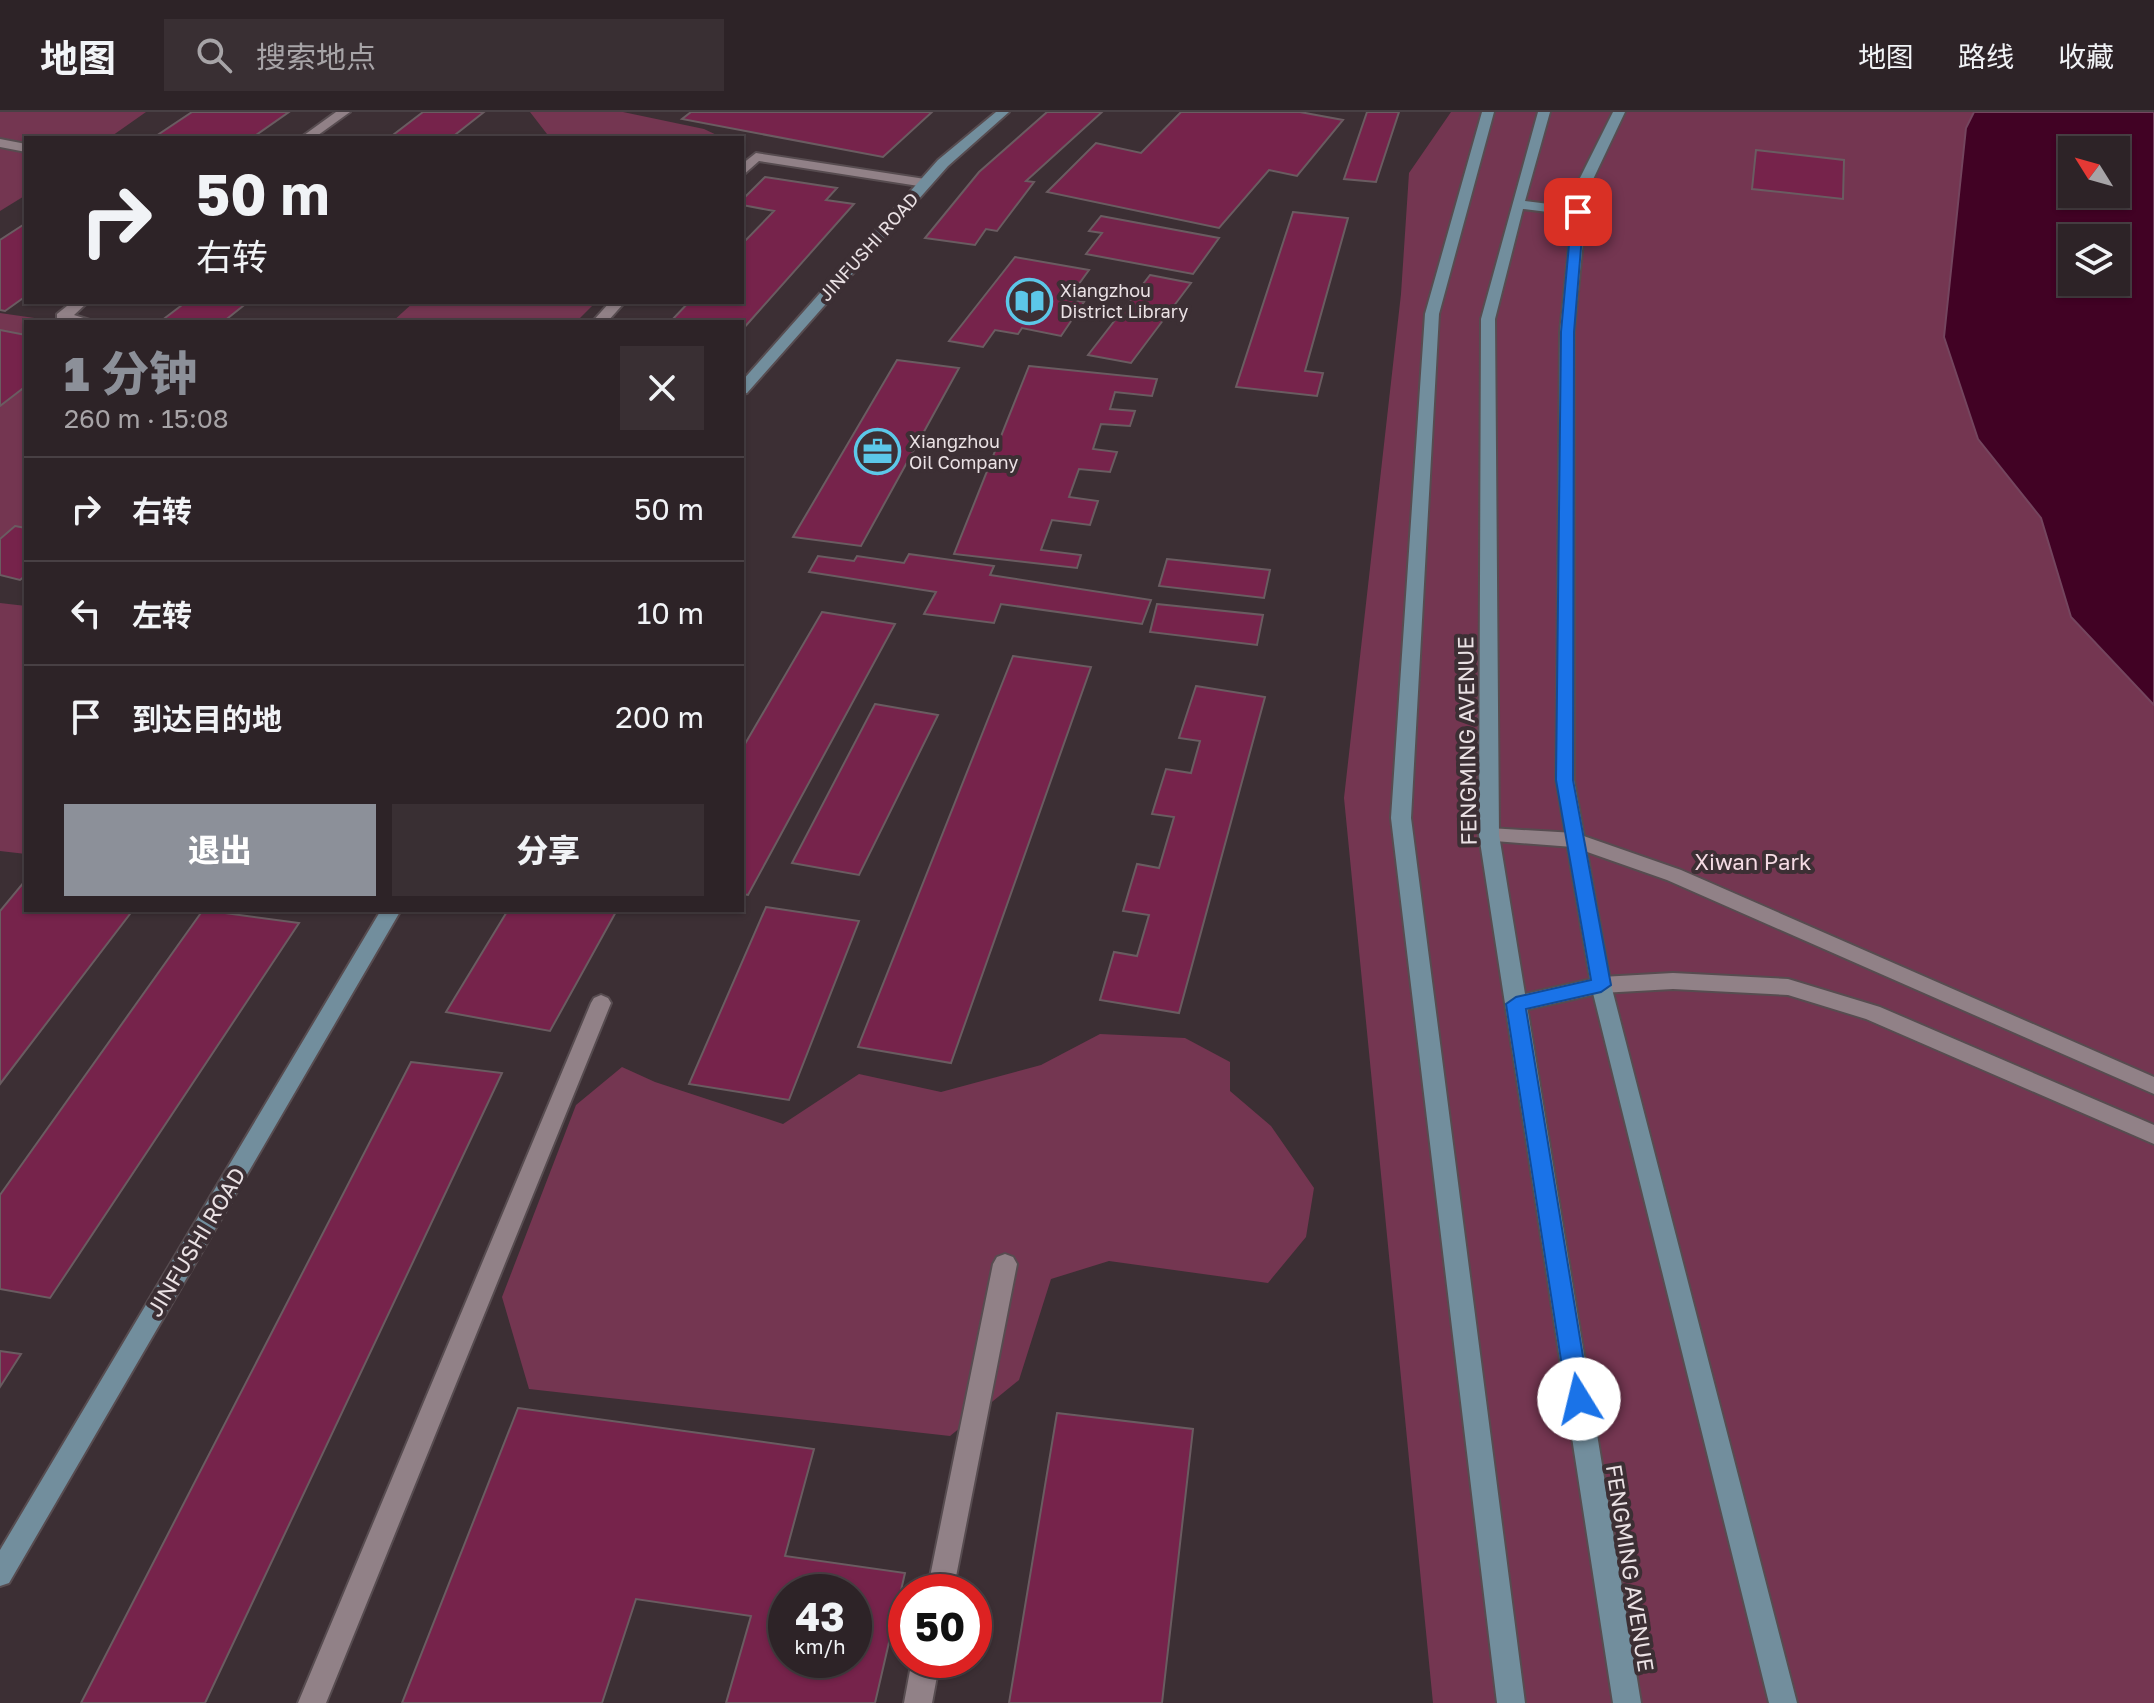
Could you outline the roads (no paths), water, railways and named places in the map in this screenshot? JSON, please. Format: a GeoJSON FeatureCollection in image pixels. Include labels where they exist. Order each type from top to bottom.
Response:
{"type":"FeatureCollection","features":[{"type":"Feature","properties":{"kind":"main road","name":"JINFUSHI ROAD"},"geometry":{"type":"LineString","coordinates":[[744,388],[943,163],[1003,112]]}},
{"type":"Feature","properties":{"kind":"main road"},"geometry":{"type":"LineString","coordinates":[[1488,112],[1432,314],[1401,818],[1511,1703]]}},
{"type":"Feature","properties":{"kind":"main road","name":"FENGMING AVENUE"},"geometry":{"type":"LineString","coordinates":[[1544,112],[1488,319],[1489,835],[1627,1703]]}},
{"type":"Feature","properties":{"kind":"main road"},"geometry":{"type":"LineString","coordinates":[[1619,112],[1581,190],[1567,332],[1565,780],[1601,985],[1783,1703]]}},
{"type":"Feature","properties":{"kind":"main road"},"geometry":{"type":"LineString","coordinates":[[1517,204],[1578,212]]}},
{"type":"Feature","properties":{"kind":"main road","name":"JINFUSHI ROAD"},"geometry":{"type":"LineString","coordinates":[[0,1574],[390,912]]}},
{"type":"Feature","properties":{"kind":"lane"},"geometry":{"type":"LineString","coordinates":[[309,136],[344,112]]}},
{"type":"Feature","properties":{"kind":"lane"},"geometry":{"type":"LineString","coordinates":[[0,143],[24,148]]}},
{"type":"Feature","properties":{"kind":"lane"},"geometry":{"type":"LineString","coordinates":[[744,170],[756,157],[925,183]]}},
{"type":"Feature","properties":{"kind":"lane"},"geometry":{"type":"LineString","coordinates":[[78,304],[62,317],[78,320]]}},
{"type":"Feature","properties":{"kind":"lane"},"geometry":{"type":"LineString","coordinates":[[601,320],[616,304]]}},
{"type":"Feature","properties":{"kind":"lane"},"geometry":{"type":"LineString","coordinates":[[1489,835],[1575,840],[1674,875],[2154,1086]]}},
{"type":"Feature","properties":{"kind":"lane"},"geometry":{"type":"LineString","coordinates":[[1516,1004],[1601,985],[1673,981],[1788,987],[1873,1013],[2154,1135]]}},
{"type":"Feature","properties":{"kind":"lane"},"geometry":{"type":"LineString","coordinates":[[312,1703],[601,1003]]}},
{"type":"Feature","properties":{"kind":"lane"},"geometry":{"type":"LineString","coordinates":[[944,1574],[1005,1264]]}},
{"type":"Feature","properties":{"kind":"lane"},"geometry":{"type":"LineString","coordinates":[[918,1703],[923,1678]]}},
{"type":"Feature","properties":{"kind":"place","name":"Xiangzhou District Library"},"geometry":{"type":"Point","coordinates":[1029,301]}},
{"type":"Feature","properties":{"kind":"place","name":"Xiangzhou Oil Company"},"geometry":{"type":"Point","coordinates":[878,452]}},
{"type":"Feature","properties":{"kind":"park label","name":"Xiwan Park"},"geometry":{"type":"Point","coordinates":[1753,862]}}]}
